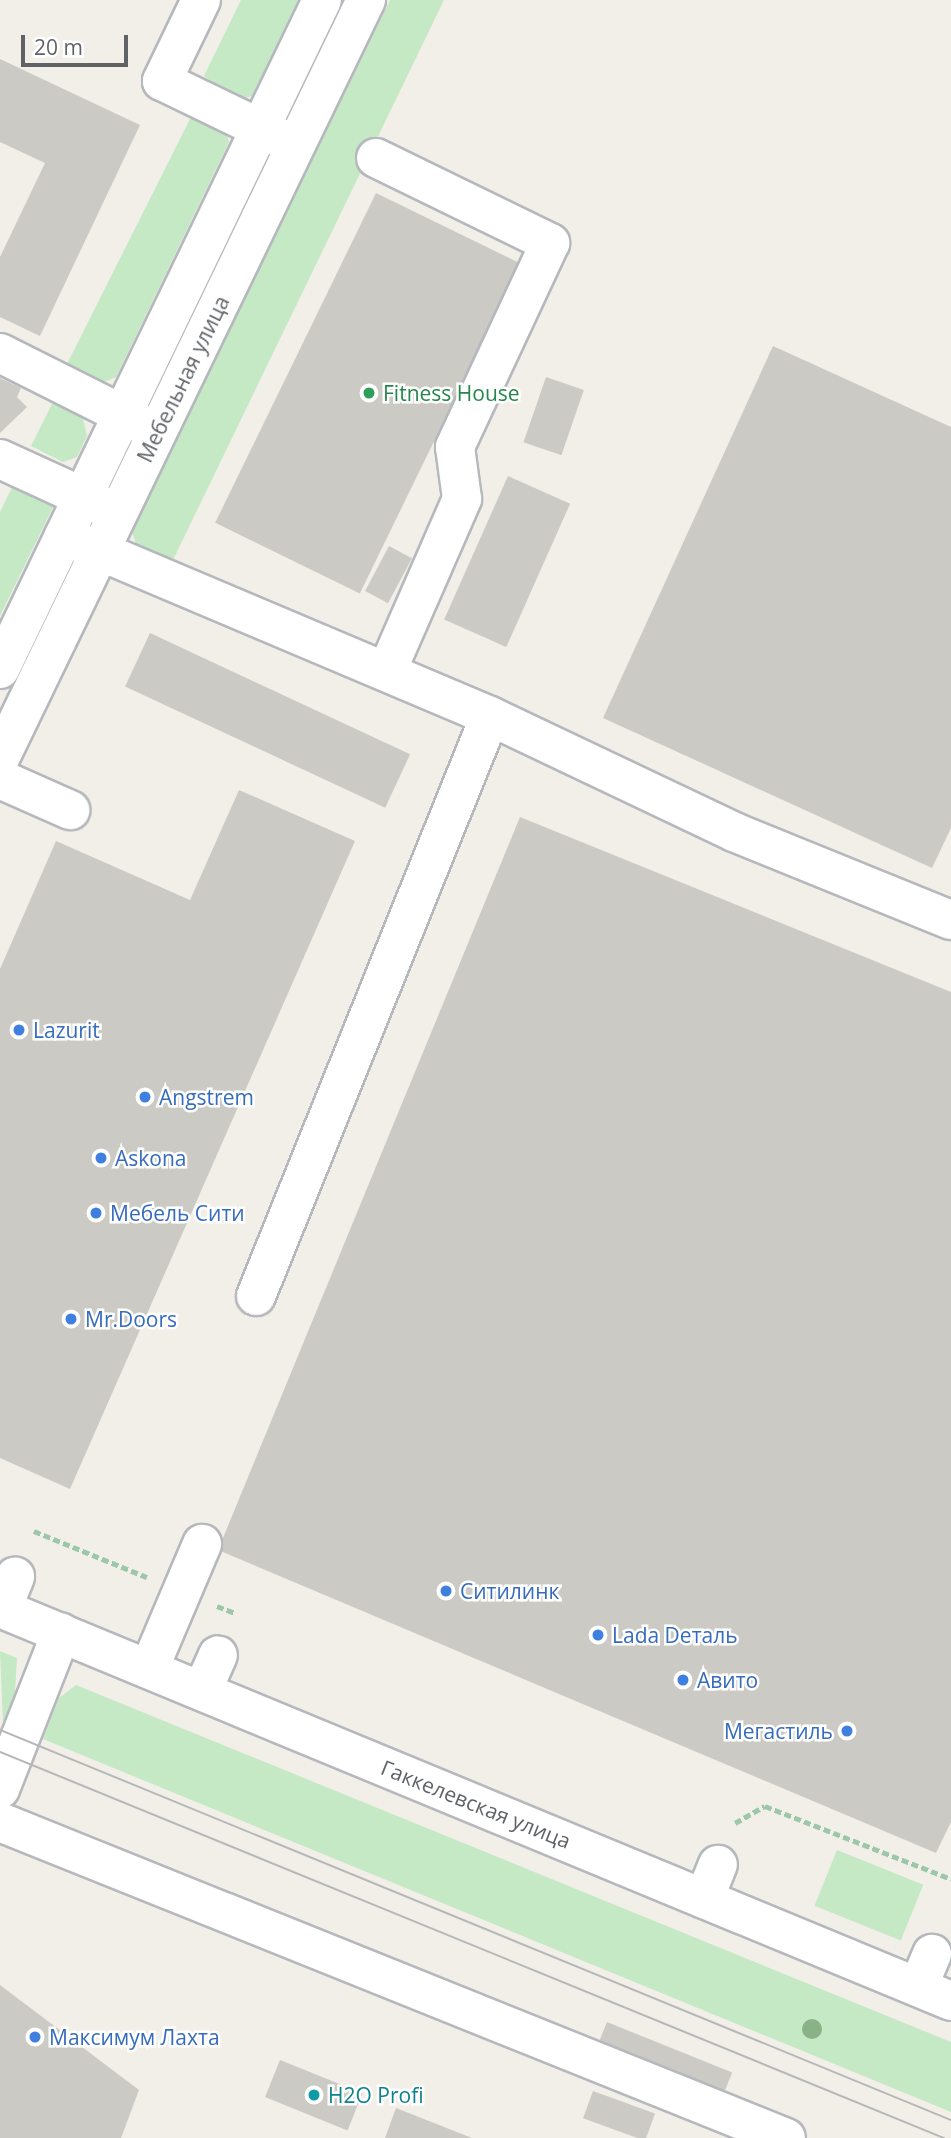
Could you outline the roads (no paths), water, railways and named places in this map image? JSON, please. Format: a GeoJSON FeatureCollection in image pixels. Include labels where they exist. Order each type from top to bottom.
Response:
{"type":"FeatureCollection","features":[{"type":"Feature","properties":{"kind":"street"},"geometry":{"type":"LineString","coordinates":[[201,0],[162,81],[295,145]]}},
{"type":"Feature","properties":{"kind":"street","name":"Мебельная улица"},"geometry":{"type":"LineString","coordinates":[[0,669],[322,0]]}},
{"type":"Feature","properties":{"kind":"street","name":"Мебельная улица"},"geometry":{"type":"LineString","coordinates":[[0,758],[366,0]]}},
{"type":"Feature","properties":{"kind":"street"},"geometry":{"type":"LineString","coordinates":[[376,158],[550,243],[455,447],[462,499],[387,671]]}},
{"type":"Feature","properties":{"kind":"street"},"geometry":{"type":"LineString","coordinates":[[0,353],[157,432]]}},
{"type":"Feature","properties":{"kind":"street"},"geometry":{"type":"LineString","coordinates":[[0,458],[118,513]]}},
{"type":"Feature","properties":{"kind":"street"},"geometry":{"type":"LineString","coordinates":[[64,536],[490,716],[734,832],[951,920]]}},
{"type":"Feature","properties":{"kind":"street"},"geometry":{"type":"LineString","coordinates":[[256,1296],[490,716]]}},
{"type":"Feature","properties":{"kind":"street"},"geometry":{"type":"LineString","coordinates":[[0,779],[70,810]]}},
{"type":"Feature","properties":{"kind":"street"},"geometry":{"type":"LineString","coordinates":[[149,1670],[202,1544]]}},
{"type":"Feature","properties":{"kind":"street","name":"Гаккелевская улица"},"geometry":{"type":"LineString","coordinates":[[6,1598],[61,1633],[149,1670],[711,1882],[934,1980]]}},
{"type":"Feature","properties":{"kind":"street"},"geometry":{"type":"LineString","coordinates":[[0,1789],[61,1633]]}},
{"type":"Feature","properties":{"kind":"street"},"geometry":{"type":"LineString","coordinates":[[202,1691],[218,1655]]}},
{"type":"Feature","properties":{"kind":"street"},"geometry":{"type":"LineString","coordinates":[[0,1822],[786,2138]]}},
{"type":"Feature","properties":{"kind":"tram line"},"geometry":{"type":"LineString","coordinates":[[0,1730],[951,2120]]}},
{"type":"Feature","properties":{"kind":"tram line"},"geometry":{"type":"LineString","coordinates":[[0,1752],[944,2138]]}},
{"type":"Feature","properties":{"kind":"place","name":"Fitness House"},"geometry":{"type":"Point","coordinates":[369,393]}},
{"type":"Feature","properties":{"kind":"place","name":"Lazurit"},"geometry":{"type":"Point","coordinates":[19,1030]}},
{"type":"Feature","properties":{"kind":"place","name":"Angstrem"},"geometry":{"type":"Point","coordinates":[145,1097]}},
{"type":"Feature","properties":{"kind":"place","name":"Askona"},"geometry":{"type":"Point","coordinates":[101,1158]}},
{"type":"Feature","properties":{"kind":"place","name":"Мебель Сити"},"geometry":{"type":"Point","coordinates":[96,1213]}},
{"type":"Feature","properties":{"kind":"place","name":"Mr.Doors"},"geometry":{"type":"Point","coordinates":[71,1319]}},
{"type":"Feature","properties":{"kind":"place","name":"Ситилинк"},"geometry":{"type":"Point","coordinates":[446,1591]}},
{"type":"Feature","properties":{"kind":"place","name":"Lada Dеталь"},"geometry":{"type":"Point","coordinates":[598,1635]}},
{"type":"Feature","properties":{"kind":"place","name":"Авито"},"geometry":{"type":"Point","coordinates":[683,1680]}},
{"type":"Feature","properties":{"kind":"place","name":"Мегастиль"},"geometry":{"type":"Point","coordinates":[847,1731]}},
{"type":"Feature","properties":{"kind":"place","name":"Максимум Лахта"},"geometry":{"type":"Point","coordinates":[35,2037]}},
{"type":"Feature","properties":{"kind":"place","name":"H2O Profi"},"geometry":{"type":"Point","coordinates":[314,2095]}}]}
